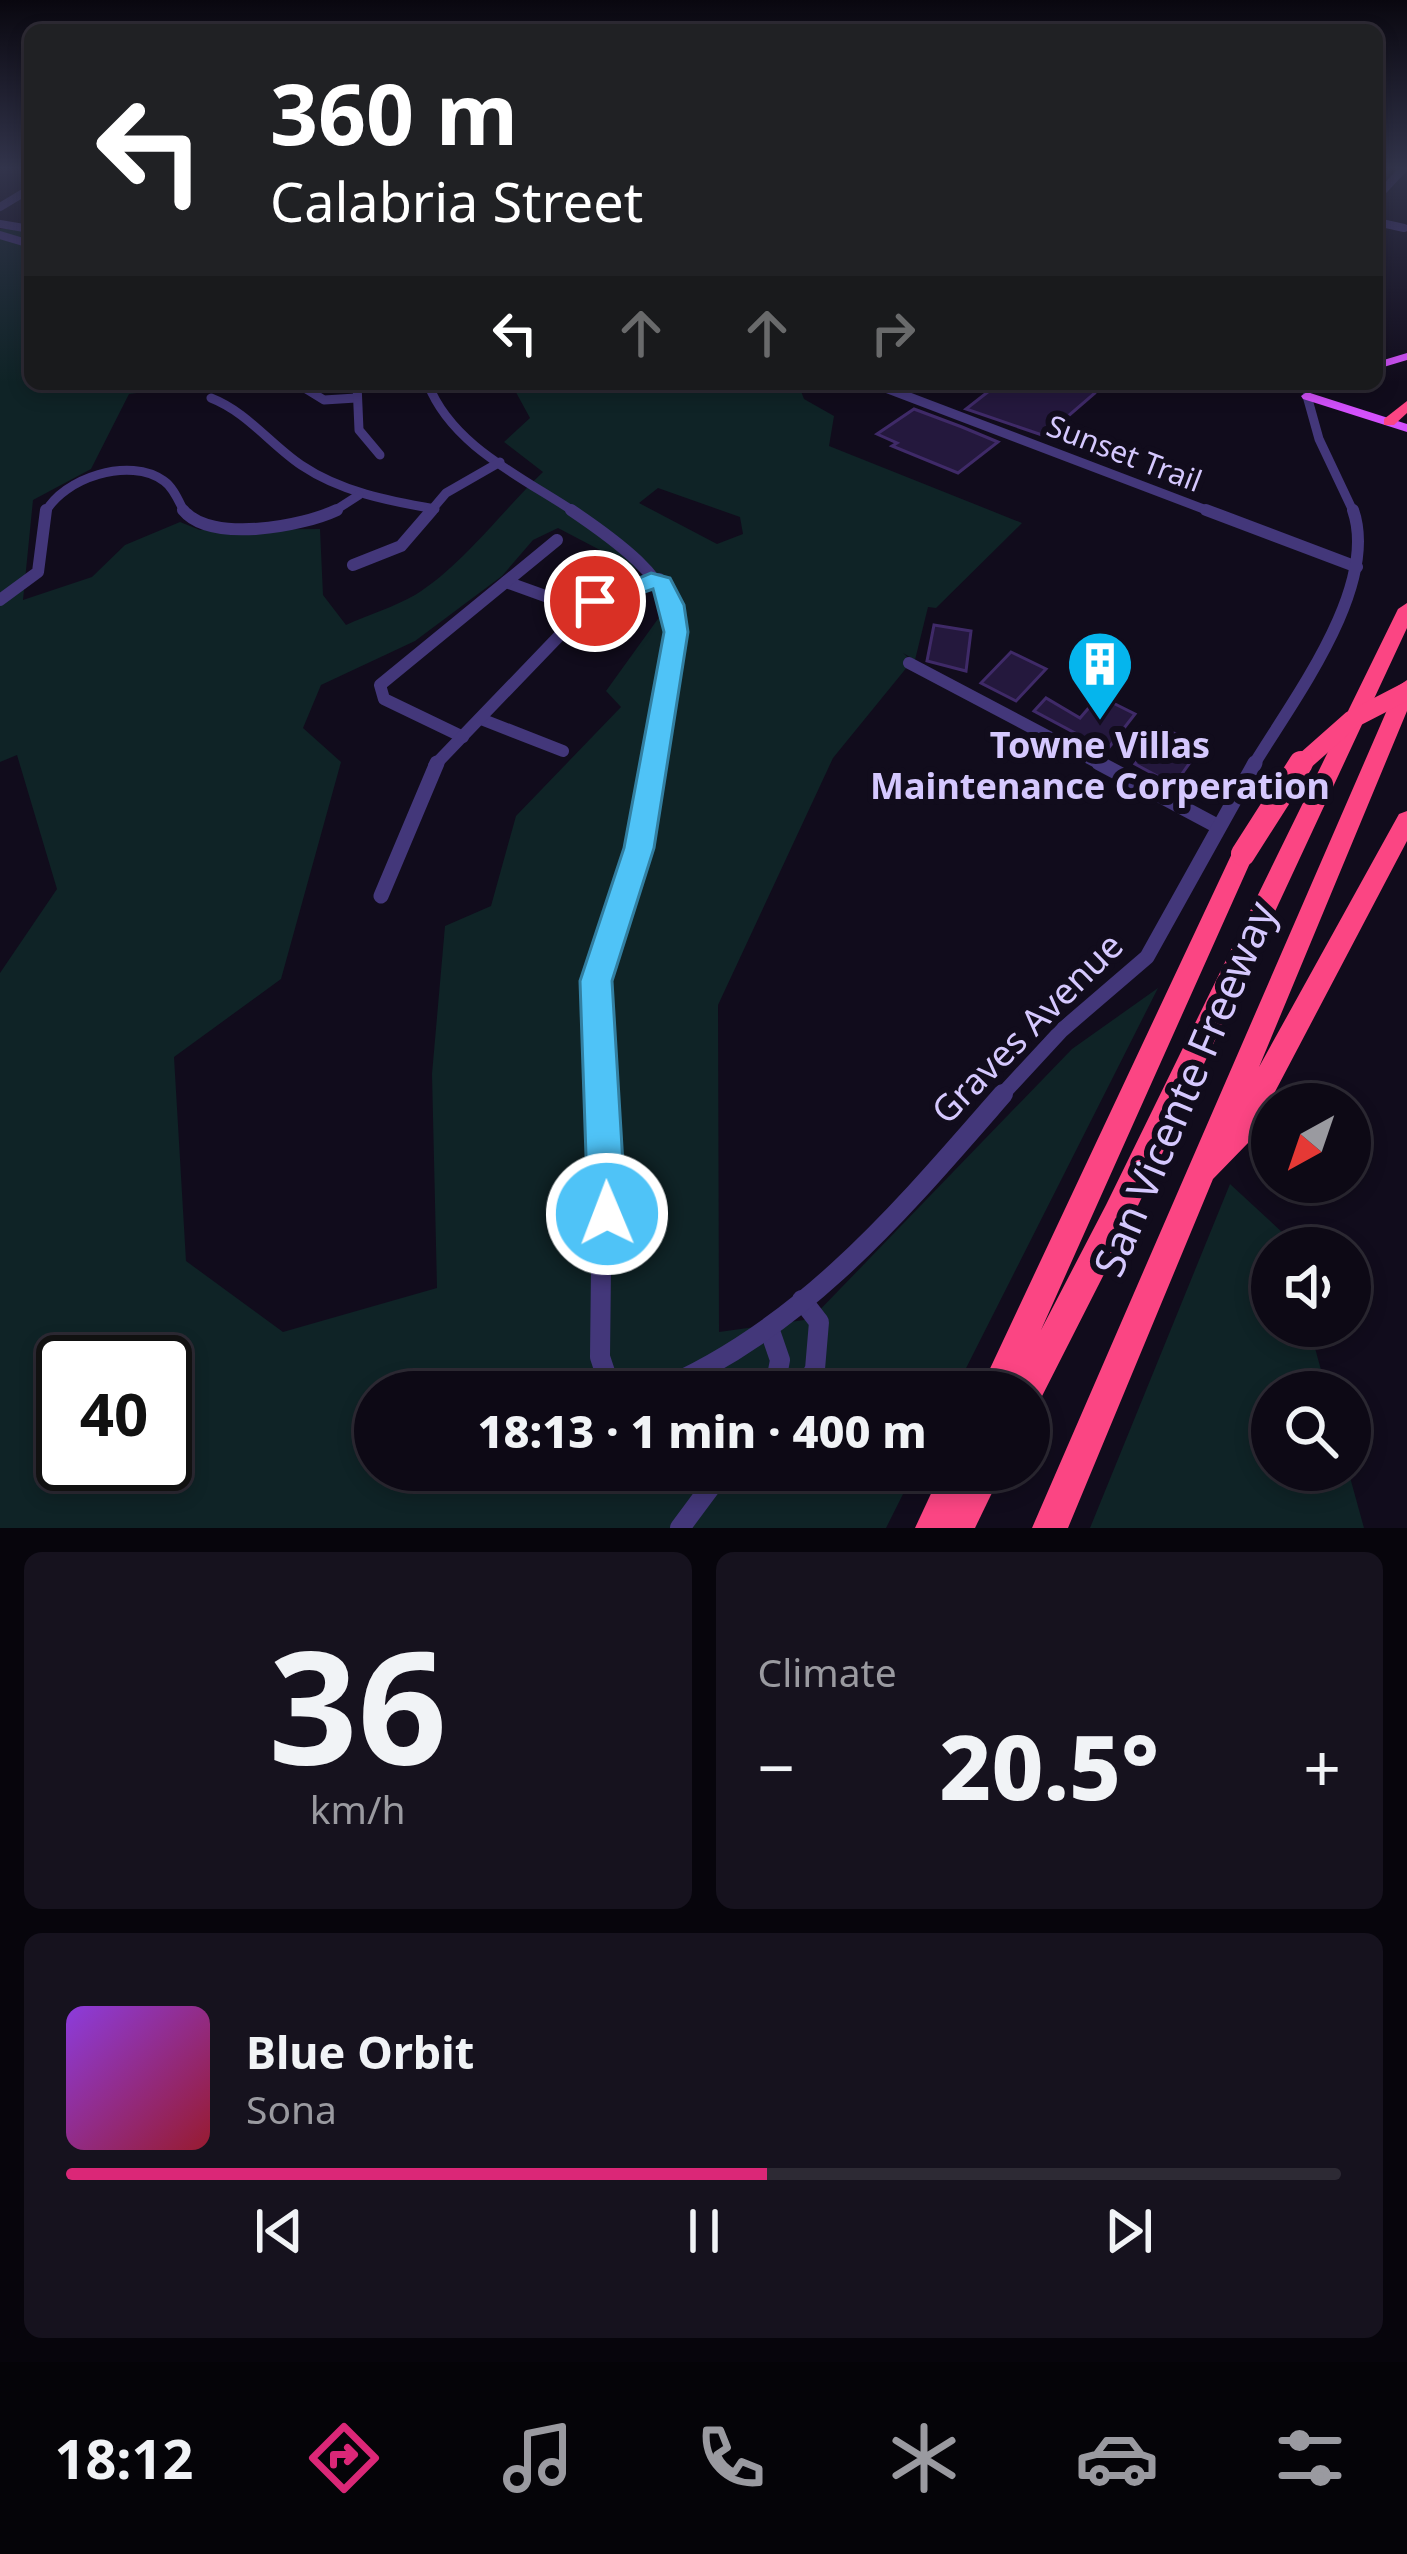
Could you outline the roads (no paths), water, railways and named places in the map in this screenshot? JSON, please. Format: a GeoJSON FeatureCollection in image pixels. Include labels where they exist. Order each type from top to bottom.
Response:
{"type":"FeatureCollection","features":[{"type":"Feature","properties":{"kind":"highway"},"geometry":{"type":"LineString","coordinates":[[1389,422],[1407,405]]}},
{"type":"Feature","properties":{"kind":"highway","name":"San Vicente Freeway"},"geometry":{"type":"LineString","coordinates":[[1037,1371],[1117,1216],[1407,609]]}},
{"type":"Feature","properties":{"kind":"highway"},"geometry":{"type":"LineString","coordinates":[[1006,1371],[1243,854],[1297,762],[1351,718],[1407,689]]}},
{"type":"Feature","properties":{"kind":"highway","name":"San Vicente Freeway"},"geometry":{"type":"LineString","coordinates":[[1050,1528],[1407,689]]}},
{"type":"Feature","properties":{"kind":"highway"},"geometry":{"type":"LineString","coordinates":[[1194,1182],[1238,1132],[1407,820]]}},
{"type":"Feature","properties":{"kind":"highway"},"geometry":{"type":"LineString","coordinates":[[933,1528],[950,1491]]}},
{"type":"Feature","properties":{"kind":"highway"},"geometry":{"type":"LineString","coordinates":[[956,1528],[975,1491]]}},
{"type":"Feature","properties":{"kind":"main road"},"geometry":{"type":"LineString","coordinates":[[1306,395],[1314,390]]}},
{"type":"Feature","properties":{"kind":"main road"},"geometry":{"type":"LineString","coordinates":[[1306,395],[1407,428]]}},
{"type":"Feature","properties":{"kind":"street"},"geometry":{"type":"LineString","coordinates":[[308,390],[324,400],[356,398]]}},
{"type":"Feature","properties":{"kind":"street"},"geometry":{"type":"LineString","coordinates":[[357,390],[359,430],[380,455]]}},
{"type":"Feature","properties":{"kind":"street"},"geometry":{"type":"LineString","coordinates":[[430,390],[440,415],[500,463],[637,554],[659,578],[673,605],[676,632],[639,848],[596,981],[607,1214],[600,1358],[605,1371]]}},
{"type":"Feature","properties":{"kind":"street","name":"Sunset Trail"},"geometry":{"type":"LineString","coordinates":[[891,390],[1357,567]]}},
{"type":"Feature","properties":{"kind":"street","name":"Graves Avenue"},"geometry":{"type":"LineString","coordinates":[[704,1371],[723,1363],[802,1300],[891,1216],[1056,1036],[1145,960],[1309,669],[1357,567],[1359,520],[1309,428],[1306,395]]}},
{"type":"Feature","properties":{"kind":"street"},"geometry":{"type":"LineString","coordinates":[[211,398],[230,403],[289,457],[359,495],[435,509]]}},
{"type":"Feature","properties":{"kind":"street"},"geometry":{"type":"LineString","coordinates":[[352,565],[401,547],[446,493],[500,463]]}},
{"type":"Feature","properties":{"kind":"street"},"geometry":{"type":"LineString","coordinates":[[0,600],[38,572],[46,514],[55,498],[103,476],[153,475],[172,489],[190,518],[223,525],[311,524],[333,517],[359,495]]}},
{"type":"Feature","properties":{"kind":"street"},"geometry":{"type":"LineString","coordinates":[[463,737],[384,699],[380,685],[557,540]]}},
{"type":"Feature","properties":{"kind":"street"},"geometry":{"type":"LineString","coordinates":[[381,896],[434,766],[584,610],[610,592],[659,578]]}},
{"type":"Feature","properties":{"kind":"street"},"geometry":{"type":"LineString","coordinates":[[506,582],[584,610]]}},
{"type":"Feature","properties":{"kind":"street"},"geometry":{"type":"LineString","coordinates":[[909,664],[1219,827]]}},
{"type":"Feature","properties":{"kind":"street"},"geometry":{"type":"LineString","coordinates":[[481,718],[563,751]]}},
{"type":"Feature","properties":{"kind":"street"},"geometry":{"type":"LineString","coordinates":[[802,1300],[819,1322],[814,1371]]}},
{"type":"Feature","properties":{"kind":"street"},"geometry":{"type":"LineString","coordinates":[[770,1328],[780,1350],[782,1371]]}},
{"type":"Feature","properties":{"kind":"street"},"geometry":{"type":"LineString","coordinates":[[680,1528],[712,1491]]}},
{"type":"Feature","properties":{"kind":"place","name":"Towne Villas Maintenance Corperation"},"geometry":{"type":"Point","coordinates":[1100,723]}}]}
